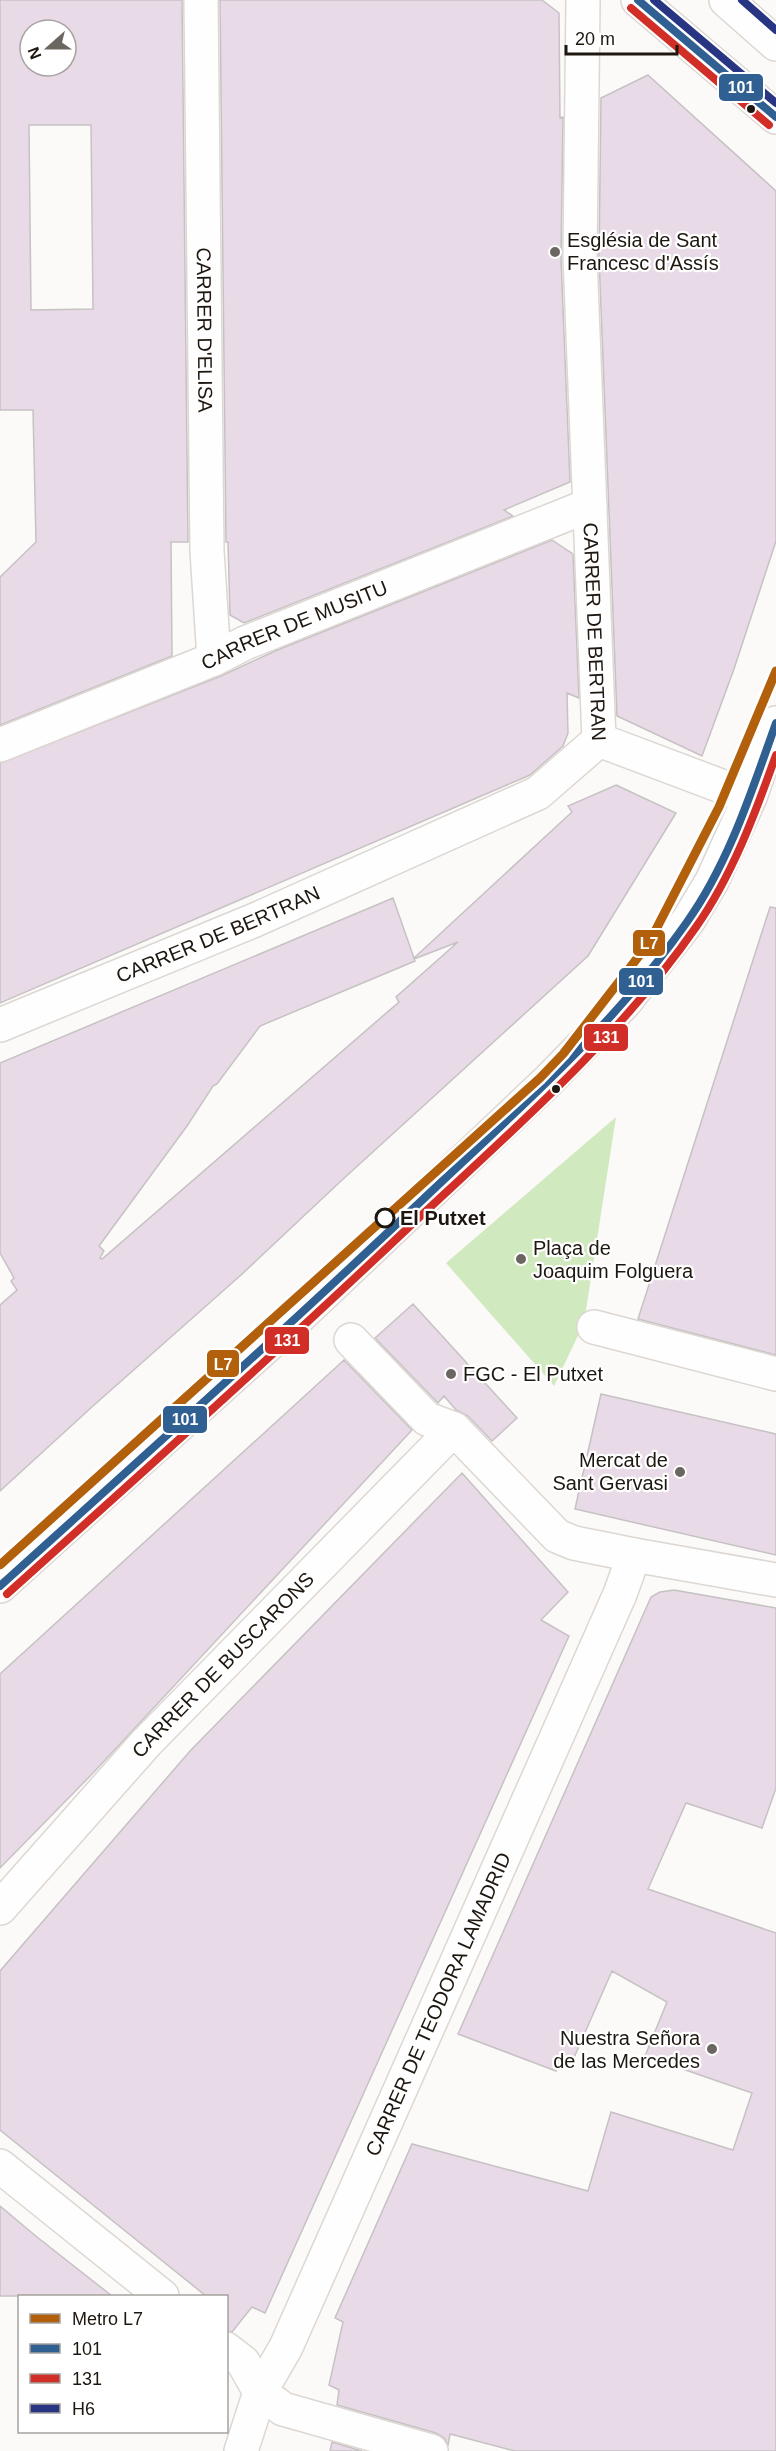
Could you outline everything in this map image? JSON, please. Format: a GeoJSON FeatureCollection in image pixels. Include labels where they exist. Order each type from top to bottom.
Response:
{"type":"FeatureCollection","features":[{"type":"Feature","properties":{"kind":"street","name":"CARRER D'ELISA"},"geometry":{"type":"LineString","coordinates":[[201,0],[207,551],[214,659]]}},
{"type":"Feature","properties":{"kind":"street","name":"CARRER DE BERTRAN"},"geometry":{"type":"LineString","coordinates":[[0,1025],[255,921],[538,793],[599,740],[580,257],[583,0]]}},
{"type":"Feature","properties":{"kind":"street"},"geometry":{"type":"LineString","coordinates":[[638,0],[776,117]]}},
{"type":"Feature","properties":{"kind":"street"},"geometry":{"type":"LineString","coordinates":[[726,0],[776,44]]}},
{"type":"Feature","properties":{"kind":"street","name":"CARRER DE MUSITU"},"geometry":{"type":"LineString","coordinates":[[0,745],[590,505]]}},
{"type":"Feature","properties":{"kind":"street"},"geometry":{"type":"LineString","coordinates":[[0,1586],[301,1315],[549,1080],[625,1002],[688,921],[712,881],[750,797],[776,723]]}},
{"type":"Feature","properties":{"kind":"street"},"geometry":{"type":"LineString","coordinates":[[599,740],[750,797]]}},
{"type":"Feature","properties":{"kind":"street"},"geometry":{"type":"LineString","coordinates":[[594,1327],[776,1374]]}},
{"type":"Feature","properties":{"kind":"street"},"geometry":{"type":"LineString","coordinates":[[351,1340],[427,1419],[454,1429],[557,1536],[574,1543],[776,1580]]}},
{"type":"Feature","properties":{"kind":"street","name":"CARRER DE BUSCARONS"},"geometry":{"type":"LineString","coordinates":[[0,1908],[146,1743],[454,1429]]}},
{"type":"Feature","properties":{"kind":"street","name":"CARRER DE TEODORA LAMADRID"},"geometry":{"type":"LineString","coordinates":[[241,2451],[260,2392],[286,2347],[620,1594],[634,1555]]}},
{"type":"Feature","properties":{"kind":"street"},"geometry":{"type":"LineString","coordinates":[[0,2166],[161,2295]]}},
{"type":"Feature","properties":{"kind":"street"},"geometry":{"type":"LineString","coordinates":[[228,2351],[243,2362],[260,2392],[283,2409],[431,2451]]}},
{"type":"Feature","properties":{"kind":"green space"},"geometry":{"type":"Polygon","coordinates":[[[616,1117],[584,1323],[554,1386],[446,1263],[616,1117]]]}},
{"type":"Feature","properties":{"kind":"building"},"geometry":{"type":"Polygon","coordinates":[[[0,0],[182,0],[188,542],[171,542],[172,656],[0,725],[0,577],[36,542],[33,410],[0,410],[0,0]],[[29,125],[31,310],[93,309],[91,125],[29,125]]]}},
{"type":"Feature","properties":{"kind":"building"},"geometry":{"type":"Polygon","coordinates":[[[220,0],[542,0],[559,13],[560,118],[563,117],[561,258],[570,482],[504,510],[513,516],[244,623],[230,615],[228,542],[226,542],[220,0]]]}},
{"type":"Feature","properties":{"kind":"building"},"geometry":{"type":"Polygon","coordinates":[[[648,75],[776,191],[776,541],[734,669],[702,756],[617,716],[599,257],[601,98],[648,75]]]}},
{"type":"Feature","properties":{"kind":"building"},"geometry":{"type":"Polygon","coordinates":[[[552,540],[573,554],[579,698],[567,693],[568,733],[563,746],[530,775],[0,1003],[0,763],[221,676],[275,651],[552,540]]]}},
{"type":"Feature","properties":{"kind":"building"},"geometry":{"type":"Polygon","coordinates":[[[616,785],[676,813],[588,956],[241,1275],[0,1491],[0,1305],[17,1290],[11,1281],[14,1278],[0,1253],[0,1063],[393,898],[414,958],[572,812],[568,806],[616,785]],[[458,942],[260,1026],[217,1084],[213,1086],[187,1126],[99,1246],[104,1251],[100,1258],[102,1259],[399,1002],[396,997],[458,942]]]}},
{"type":"Feature","properties":{"kind":"building"},"geometry":{"type":"Polygon","coordinates":[[[770,907],[776,908],[776,1355],[638,1319],[770,907]]]}},
{"type":"Feature","properties":{"kind":"building","name":"FGC - El Putxet"},"geometry":{"type":"Polygon","coordinates":[[[413,1304],[517,1418],[492,1441],[468,1416],[456,1410],[444,1396],[438,1403],[375,1338],[413,1304]]]}},
{"type":"Feature","properties":{"kind":"building"},"geometry":{"type":"Polygon","coordinates":[[[344,1360],[412,1430],[94,1772],[0,1868],[0,1674],[344,1360]]]}},
{"type":"Feature","properties":{"kind":"building","name":"Mercat de Sant Gervasi"},"geometry":{"type":"Polygon","coordinates":[[[601,1394],[776,1434],[776,1555],[575,1509],[601,1394]]]}},
{"type":"Feature","properties":{"kind":"building"},"geometry":{"type":"Polygon","coordinates":[[[462,1473],[568,1592],[541,1620],[569,1636],[265,2313],[252,2307],[232,2332],[228,2331],[228,2295],[205,2295],[0,2130],[0,1971],[190,1751],[462,1473]]]}},
{"type":"Feature","properties":{"kind":"building"},"geometry":{"type":"Polygon","coordinates":[[[674,1590],[776,1608],[776,1788],[762,1828],[686,1803],[648,1889],[776,1933],[776,2451],[515,2451],[450,2434],[448,2445],[444,2438],[436,2433],[337,2405],[339,2390],[329,2385],[343,2322],[335,2318],[412,2144],[588,2191],[611,2112],[733,2150],[752,2093],[645,2056],[667,2002],[612,1971],[572,2062],[562,2059],[556,2071],[458,2034],[651,1597],[660,1592],[674,1590]]]}},
{"type":"Feature","properties":{"kind":"building"},"geometry":{"type":"Polygon","coordinates":[[[0,2206],[111,2295],[18,2295],[0,2296],[0,2206]]]}},
{"type":"Feature","properties":{"kind":"building"},"geometry":{"type":"Polygon","coordinates":[[[332,2442],[362,2451],[330,2451],[332,2442]]]}},
{"type":"Feature","properties":{"kind":"metro line","name":"L7"},"geometry":{"type":"LineString","coordinates":[[0,1565],[540,1078],[563,1054],[649,943],[719,807],[776,671]]}},
{"type":"Feature","properties":{"kind":"transit line","name":"101"},"geometry":{"type":"LineString","coordinates":[[638,0],[776,117]]}},
{"type":"Feature","properties":{"kind":"transit line","name":"H6"},"geometry":{"type":"LineString","coordinates":[[654,0],[776,103]]}},
{"type":"Feature","properties":{"kind":"transit line","name":"H6"},"geometry":{"type":"LineString","coordinates":[[742,0],[776,30]]}},
{"type":"Feature","properties":{"kind":"transit line","name":"131"},"geometry":{"type":"LineString","coordinates":[[631,8],[769,125]]}},
{"type":"Feature","properties":{"kind":"transit line","name":"101"},"geometry":{"type":"LineString","coordinates":[[0,1586],[382,1238],[536,1093],[631,994],[687,922],[715,875],[738,825],[776,723]]}},
{"type":"Feature","properties":{"kind":"transit line","name":"131"},"geometry":{"type":"LineString","coordinates":[[7,1594],[159,1458],[523,1121],[632,1009],[696,927],[721,887],[742,844],[776,755]]}},
{"type":"Feature","properties":{"kind":"place","name":"Església de Sant Francesc d'Assís"},"geometry":{"type":"Point","coordinates":[555,252]}},
{"type":"Feature","properties":{"kind":"place","name":"El Putxet"},"geometry":{"type":"Point","coordinates":[385,1218]}},
{"type":"Feature","properties":{"kind":"place","name":"Plaça de Joaquim Folguera"},"geometry":{"type":"Point","coordinates":[521,1259]}},
{"type":"Feature","properties":{"kind":"place","name":"FGC - El Putxet"},"geometry":{"type":"Point","coordinates":[451,1374]}},
{"type":"Feature","properties":{"kind":"place","name":"Mercat de Sant Gervasi"},"geometry":{"type":"Point","coordinates":[680,1472]}},
{"type":"Feature","properties":{"kind":"place","name":"Nuestra Señora de las Mercedes"},"geometry":{"type":"Point","coordinates":[712,2049]}}]}
